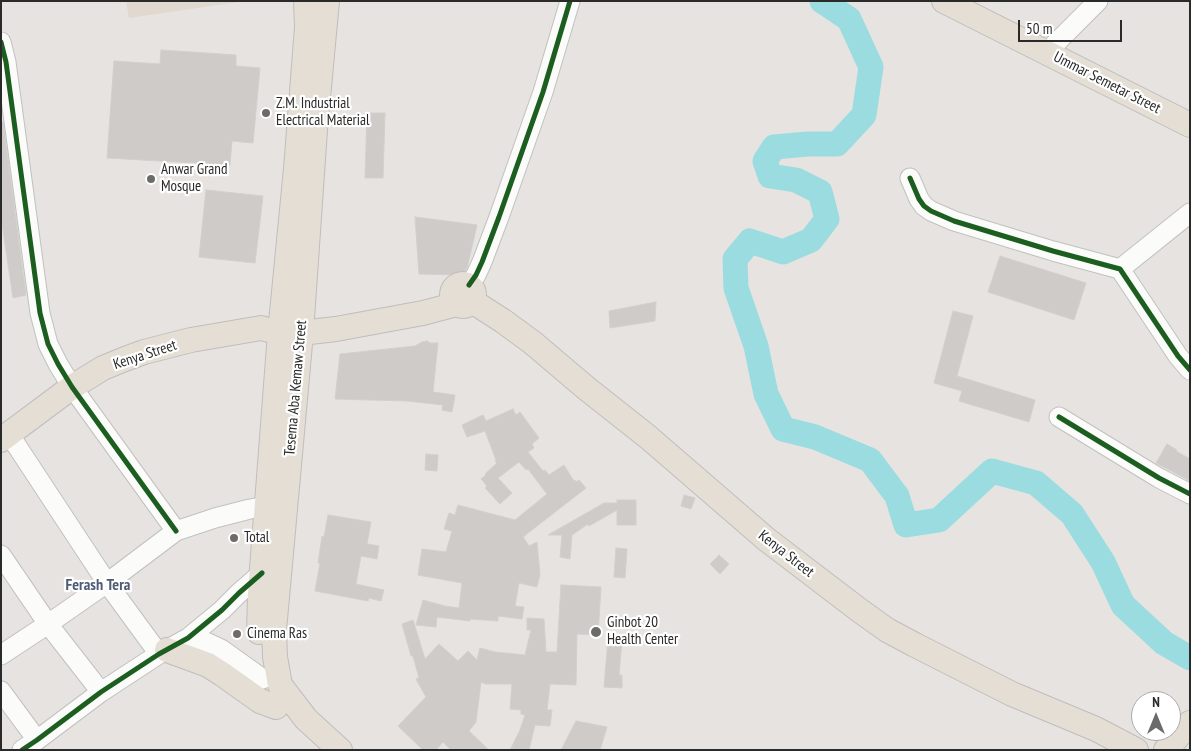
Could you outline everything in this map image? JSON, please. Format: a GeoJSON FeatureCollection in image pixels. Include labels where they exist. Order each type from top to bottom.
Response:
{"type":"FeatureCollection","features":[{"type":"Feature","properties":{"kind":"main road","name":"Tesema Aba Kemaw Street"},"geometry":{"type":"LineString","coordinates":[[273,690],[274,630],[280,554],[276,507],[285,328],[307,27],[306,1]]}},
{"type":"Feature","properties":{"kind":"main road","name":"Tesema Aba Kemaw Street"},"geometry":{"type":"LineString","coordinates":[[285,328],[315,130],[327,1]]}},
{"type":"Feature","properties":{"kind":"main road","name":"Ummar Semetar Street"},"geometry":{"type":"LineString","coordinates":[[944,1],[1190,125]]}},
{"type":"Feature","properties":{"kind":"main road","name":"Kenya Street"},"geometry":{"type":"LineString","coordinates":[[5,437],[72,387],[103,368],[144,352],[191,340],[285,328],[336,329],[389,320],[432,311],[463,295],[533,343],[648,437],[766,538],[887,630],[1012,694],[1088,726],[1136,750]]}},
{"type":"Feature","properties":{"kind":"main road","name":"Tesema Aba Kemaw Street"},"geometry":{"type":"LineString","coordinates":[[276,507],[262,574],[259,644],[273,690],[340,750]]}},
{"type":"Feature","properties":{"kind":"main road"},"geometry":{"type":"LineString","coordinates":[[163,652],[208,665],[260,701],[273,690],[319,750]]}},
{"type":"Feature","properties":{"kind":"main road"},"geometry":{"type":"LineString","coordinates":[[1166,750],[1190,723]]}},
{"type":"Feature","properties":{"kind":"street"},"geometry":{"type":"LineString","coordinates":[[463,295],[482,262],[502,208],[543,92],[570,1]]}},
{"type":"Feature","properties":{"kind":"street"},"geometry":{"type":"LineString","coordinates":[[1046,52],[1098,1]]}},
{"type":"Feature","properties":{"kind":"street"},"geometry":{"type":"LineString","coordinates":[[1,42],[6,62],[40,313],[48,344],[72,387],[176,531]]}},
{"type":"Feature","properties":{"kind":"street"},"geometry":{"type":"LineString","coordinates":[[910,178],[924,206],[954,221],[1034,246],[1120,268],[1178,356],[1190,370]]}},
{"type":"Feature","properties":{"kind":"street"},"geometry":{"type":"LineString","coordinates":[[1120,268],[1190,213]]}},
{"type":"Feature","properties":{"kind":"street"},"geometry":{"type":"LineString","coordinates":[[1059,417],[1159,478],[1190,494]]}},
{"type":"Feature","properties":{"kind":"street"},"geometry":{"type":"LineString","coordinates":[[5,437],[107,583],[163,652]]}},
{"type":"Feature","properties":{"kind":"street"},"geometry":{"type":"LineString","coordinates":[[1,655],[107,583],[176,531],[250,509],[276,507]]}},
{"type":"Feature","properties":{"kind":"street"},"geometry":{"type":"LineString","coordinates":[[1,555],[48,624],[101,692]]}},
{"type":"Feature","properties":{"kind":"street"},"geometry":{"type":"LineString","coordinates":[[1,691],[30,745],[101,692],[188,638],[262,574]]}},
{"type":"Feature","properties":{"kind":"street"},"geometry":{"type":"LineString","coordinates":[[188,638],[204,641],[221,649],[273,690]]}},
{"type":"Feature","properties":{"kind":"shaded area"},"geometry":{"type":"Polygon","coordinates":[[[126,1],[238,1],[238,2],[129,18],[126,1]]]}},
{"type":"Feature","properties":{"kind":"building"},"geometry":{"type":"Polygon","coordinates":[[[161,50],[236,55],[236,66],[260,68],[253,143],[232,141],[230,165],[107,158],[114,61],[160,64],[161,50]]]}},
{"type":"Feature","properties":{"kind":"building"},"geometry":{"type":"Polygon","coordinates":[[[367,113],[385,113],[383,178],[365,178],[367,113]]]}},
{"type":"Feature","properties":{"kind":"building"},"geometry":{"type":"Polygon","coordinates":[[[1,122],[3,122],[26,295],[13,298],[1,217],[1,122]]]}},
{"type":"Feature","properties":{"kind":"building"},"geometry":{"type":"Polygon","coordinates":[[[206,190],[263,196],[255,263],[199,257],[206,190]]]}},
{"type":"Feature","properties":{"kind":"building"},"geometry":{"type":"Polygon","coordinates":[[[415,217],[477,225],[467,268],[462,275],[419,274],[415,217]]]}},
{"type":"Feature","properties":{"kind":"building"},"geometry":{"type":"Polygon","coordinates":[[[1000,256],[1086,283],[1074,320],[988,292],[1000,256]]]}},
{"type":"Feature","properties":{"kind":"building"},"geometry":{"type":"Polygon","coordinates":[[[656,302],[655,321],[610,328],[609,311],[656,302]]]}},
{"type":"Feature","properties":{"kind":"building"},"geometry":{"type":"Polygon","coordinates":[[[953,311],[973,316],[957,376],[1035,400],[1029,422],[959,401],[962,391],[934,383],[953,311]]]}},
{"type":"Feature","properties":{"kind":"building"},"geometry":{"type":"Polygon","coordinates":[[[427,341],[438,343],[433,392],[455,395],[452,412],[442,410],[443,405],[407,401],[335,399],[340,354],[415,346],[427,341]]]}},
{"type":"Feature","properties":{"kind":"building"},"geometry":{"type":"Polygon","coordinates":[[[513,409],[516,415],[520,412],[539,438],[532,444],[534,448],[528,452],[543,471],[545,470],[549,475],[564,465],[574,481],[579,480],[586,488],[523,537],[529,546],[537,542],[540,574],[537,587],[519,583],[515,606],[524,607],[522,619],[498,616],[498,621],[470,619],[470,621],[437,617],[436,627],[416,625],[423,600],[459,608],[462,583],[418,575],[422,549],[446,552],[452,531],[444,529],[449,513],[455,515],[458,505],[515,520],[547,494],[528,469],[526,470],[519,462],[498,478],[512,493],[500,504],[485,488],[487,486],[481,479],[497,463],[496,460],[485,431],[467,437],[462,425],[483,415],[486,421],[513,409]]]}},
{"type":"Feature","properties":{"kind":"building"},"geometry":{"type":"Polygon","coordinates":[[[1167,444],[1190,459],[1190,481],[1156,463],[1167,444]]]}},
{"type":"Feature","properties":{"kind":"building"},"geometry":{"type":"Polygon","coordinates":[[[426,454],[438,455],[437,471],[425,470],[426,454]]]}},
{"type":"Feature","properties":{"kind":"building"},"geometry":{"type":"Polygon","coordinates":[[[684,495],[695,498],[691,509],[681,506],[684,495]]]}},
{"type":"Feature","properties":{"kind":"building"},"geometry":{"type":"Polygon","coordinates":[[[617,500],[636,500],[636,525],[617,525],[617,510],[589,526],[588,524],[572,535],[570,559],[560,557],[562,535],[548,535],[604,503],[617,503],[617,500]]]}},
{"type":"Feature","properties":{"kind":"building"},"geometry":{"type":"Polygon","coordinates":[[[328,515],[371,522],[367,544],[379,546],[377,559],[361,556],[356,584],[384,590],[381,601],[369,598],[368,601],[315,591],[322,536],[324,537],[328,515]]]}},
{"type":"Feature","properties":{"kind":"building"},"geometry":{"type":"Polygon","coordinates":[[[616,548],[627,549],[625,578],[614,577],[616,548]]]}},
{"type":"Feature","properties":{"kind":"building"},"geometry":{"type":"Polygon","coordinates":[[[719,555],[729,564],[720,574],[710,564],[719,555]]]}},
{"type":"Feature","properties":{"kind":"building"},"geometry":{"type":"Polygon","coordinates":[[[561,585],[601,587],[598,635],[577,634],[576,685],[550,684],[547,710],[552,710],[550,726],[535,725],[529,750],[510,750],[525,715],[521,714],[521,710],[510,709],[512,684],[486,684],[481,682],[476,722],[469,731],[489,750],[451,750],[443,742],[436,750],[423,750],[398,726],[426,697],[416,679],[419,678],[402,624],[413,620],[425,659],[439,644],[458,661],[468,651],[477,660],[480,648],[495,652],[525,655],[531,630],[527,630],[527,618],[544,619],[546,652],[557,652],[561,585]]]}},
{"type":"Feature","properties":{"kind":"building"},"geometry":{"type":"Polygon","coordinates":[[[608,639],[622,640],[619,675],[622,675],[622,688],[604,687],[608,639]]]}},
{"type":"Feature","properties":{"kind":"building"},"geometry":{"type":"Polygon","coordinates":[[[576,721],[607,727],[600,750],[561,750],[576,721]]]}},
{"type":"Feature","properties":{"kind":"waterway"},"geometry":{"type":"LineString","coordinates":[[822,1],[849,19],[871,67],[864,115],[837,144],[774,147],[765,161],[770,176],[796,180],[820,192],[827,219],[811,240],[783,252],[750,241],[735,259],[736,288],[756,346],[766,394],[783,429],[815,437],[870,460],[897,496],[906,525],[939,520],[992,471],[1036,483],[1072,514],[1103,562],[1123,605],[1164,643],[1190,658]]}},
{"type":"Feature","properties":{"kind":"cycle path"},"geometry":{"type":"LineString","coordinates":[[469,285],[482,262],[499,217],[543,92],[570,1]]}},
{"type":"Feature","properties":{"kind":"cycle path"},"geometry":{"type":"LineString","coordinates":[[1,42],[6,62],[40,313],[48,344],[72,387],[176,531]]}},
{"type":"Feature","properties":{"kind":"cycle path"},"geometry":{"type":"LineString","coordinates":[[910,178],[924,206],[954,221],[1120,269],[1178,356],[1190,370]]}},
{"type":"Feature","properties":{"kind":"cycle path"},"geometry":{"type":"LineString","coordinates":[[1059,417],[1159,478],[1190,494]]}},
{"type":"Feature","properties":{"kind":"cycle path"},"geometry":{"type":"LineString","coordinates":[[22,750],[101,692],[159,654],[188,638],[262,573]]}},
{"type":"Feature","properties":{"kind":"place","name":"Z.M. Industrial Electrical Material"},"geometry":{"type":"Point","coordinates":[266,113]}},
{"type":"Feature","properties":{"kind":"place","name":"Anwar Grand Mosque"},"geometry":{"type":"Point","coordinates":[151,179]}},
{"type":"Feature","properties":{"kind":"place","name":"Total"},"geometry":{"type":"Point","coordinates":[234,538]}},
{"type":"Feature","properties":{"kind":"place","name":"Ginbot 20 Health Center"},"geometry":{"type":"Point","coordinates":[596,632]}},
{"type":"Feature","properties":{"kind":"place","name":"Cinema Ras"},"geometry":{"type":"Point","coordinates":[237,634]}},
{"type":"Feature","properties":{"kind":"district","name":"Ferash Tera"},"geometry":{"type":"Point","coordinates":[98,585]}}]}
